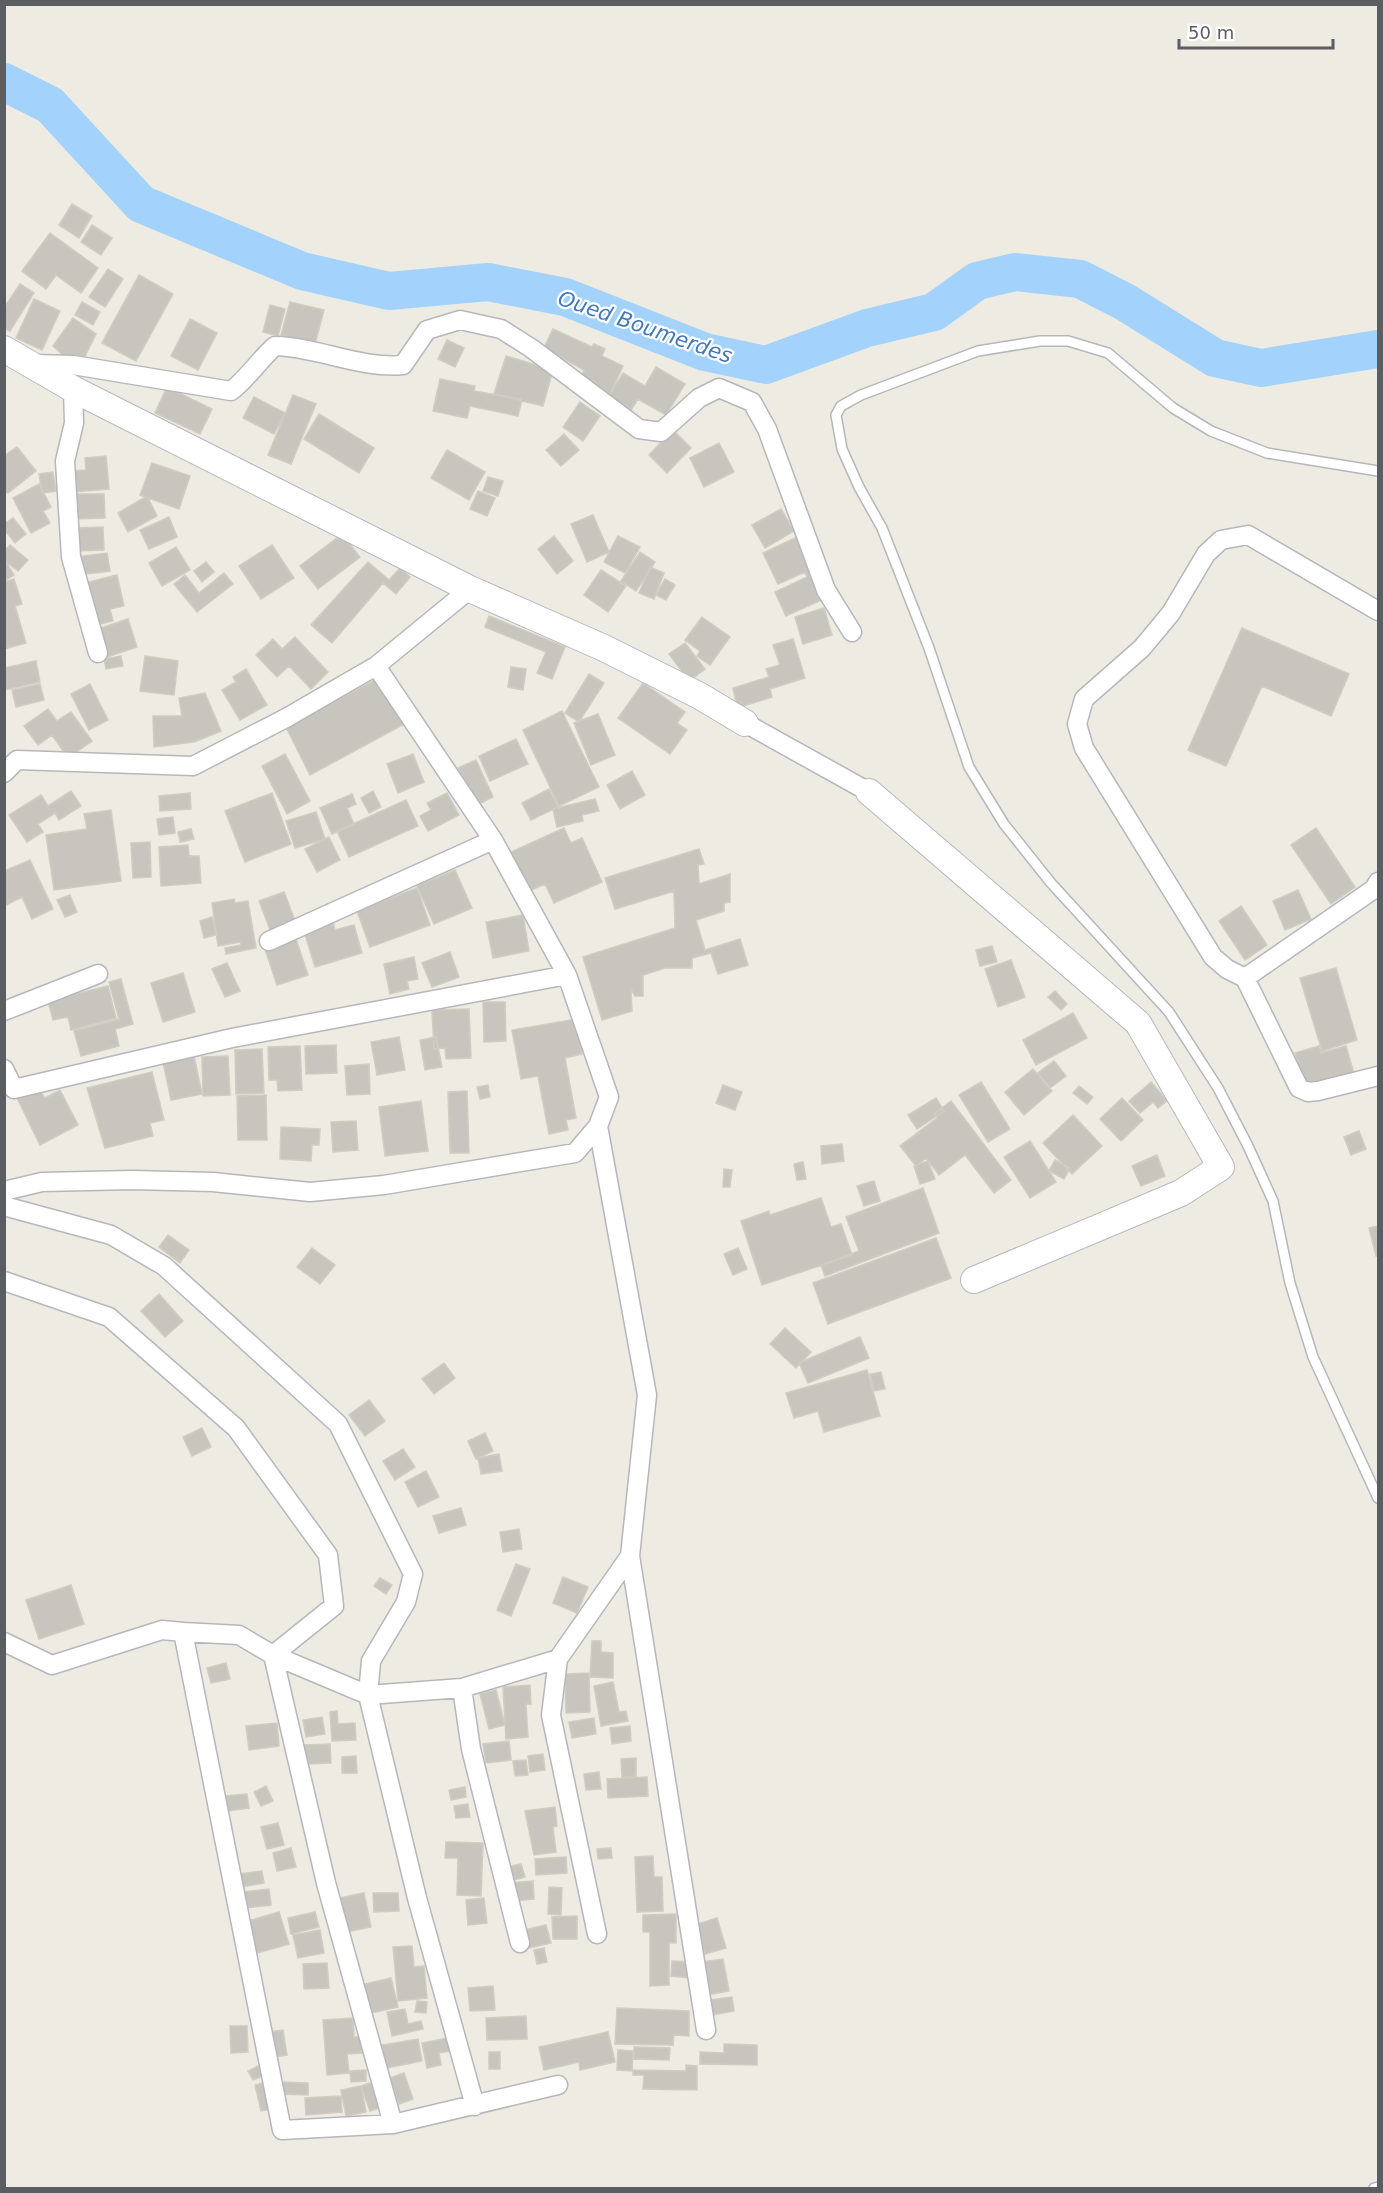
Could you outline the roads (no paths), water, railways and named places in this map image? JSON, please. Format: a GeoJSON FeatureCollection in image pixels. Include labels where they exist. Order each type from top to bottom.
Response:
{"type":"FeatureCollection","features":[{"type":"Feature","properties":{"kind":"street"},"geometry":{"type":"LineString","coordinates":[[34,363],[73,365],[231,391],[249,377],[263,356],[275,346],[302,347],[385,367],[403,365],[427,330],[460,320],[501,329],[531,348],[639,429],[661,432],[699,398],[719,388],[752,402],[767,429],[826,590],[852,632]]}},
{"type":"Feature","properties":{"kind":"street"},"geometry":{"type":"LineString","coordinates":[[4,349],[34,363],[73,389],[470,590],[604,648],[700,696],[869,792],[1138,1023],[1221,1167],[1181,1193],[974,1280]]}},
{"type":"Feature","properties":{"kind":"street"},"geometry":{"type":"LineString","coordinates":[[73,389],[74,423],[65,461],[71,557],[98,653]]}},
{"type":"Feature","properties":{"kind":"street"},"geometry":{"type":"LineString","coordinates":[[1378,611],[1248,535],[1221,540],[1206,554],[1172,613],[1142,648],[1084,699],[1077,724],[1084,748],[1213,957],[1227,969],[1245,978],[1299,1088],[1308,1092],[1318,1091],[1378,1076]]}},
{"type":"Feature","properties":{"kind":"street"},"geometry":{"type":"LineString","coordinates":[[4,773],[18,760],[193,765],[286,718],[376,666],[470,590]]}},
{"type":"Feature","properties":{"kind":"street"},"geometry":{"type":"LineString","coordinates":[[4,1191],[42,1182],[132,1180],[213,1182],[310,1192],[384,1185],[575,1153],[598,1126],[609,1096],[567,975],[493,840],[376,666]]}},
{"type":"Feature","properties":{"kind":"street"},"geometry":{"type":"LineString","coordinates":[[269,941],[493,840]]}},
{"type":"Feature","properties":{"kind":"street"},"geometry":{"type":"LineString","coordinates":[[1245,978],[1377,888]]}},
{"type":"Feature","properties":{"kind":"street"},"geometry":{"type":"LineString","coordinates":[[4,1011],[98,974]]}},
{"type":"Feature","properties":{"kind":"street"},"geometry":{"type":"LineString","coordinates":[[4,1069],[14,1089],[232,1038],[567,975]]}},
{"type":"Feature","properties":{"kind":"street"},"geometry":{"type":"LineString","coordinates":[[598,1126],[647,1395],[630,1556],[706,2030]]}},
{"type":"Feature","properties":{"kind":"street"},"geometry":{"type":"LineString","coordinates":[[4,1206],[111,1235],[164,1266],[338,1424],[412,1574],[406,1602],[371,1661],[368,1695],[417,1898],[476,2106]]}},
{"type":"Feature","properties":{"kind":"street"},"geometry":{"type":"LineString","coordinates":[[4,1281],[109,1317],[236,1428],[328,1555],[334,1606],[273,1655]]}},
{"type":"Feature","properties":{"kind":"street"},"geometry":{"type":"LineString","coordinates":[[597,1934],[551,1715],[558,1659],[630,1556]]}},
{"type":"Feature","properties":{"kind":"street"},"geometry":{"type":"LineString","coordinates":[[4,1642],[52,1665],[162,1630],[239,1635],[273,1655],[368,1695],[462,1688],[558,1659]]}},
{"type":"Feature","properties":{"kind":"street"},"geometry":{"type":"LineString","coordinates":[[183,1632],[282,2130],[393,2124],[558,2085]]}},
{"type":"Feature","properties":{"kind":"street"},"geometry":{"type":"LineString","coordinates":[[273,1655],[326,1883],[393,2124]]}},
{"type":"Feature","properties":{"kind":"street"},"geometry":{"type":"LineString","coordinates":[[462,1688],[471,1749],[519,1943]]}},
{"type":"Feature","properties":{"kind":"lane"},"geometry":{"type":"LineString","coordinates":[[1378,471],[1267,453],[1211,431],[1173,408],[1108,353],[1068,341],[1040,341],[978,351],[861,395],[841,406],[836,415],[842,449],[858,487],[882,528],[930,648],[969,767],[1004,824],[1051,883],[1169,1012],[1218,1088],[1248,1146],[1273,1201],[1290,1283],[1313,1357],[1378,1498]]}},
{"type":"Feature","properties":{"kind":"lane"},"geometry":{"type":"LineString","coordinates":[[1374,2188],[1378,2187]]}},
{"type":"Feature","properties":{"kind":"waterway","name":"Oued Boumerdes"},"geometry":{"type":"LineString","coordinates":[[4,82],[50,105],[141,204],[302,271],[389,291],[488,282],[565,297],[705,352],[766,365],[867,328],[934,312],[977,281],[1015,272],[1080,279],[1125,302],[1215,358],[1261,368],[1378,349]]}}]}
